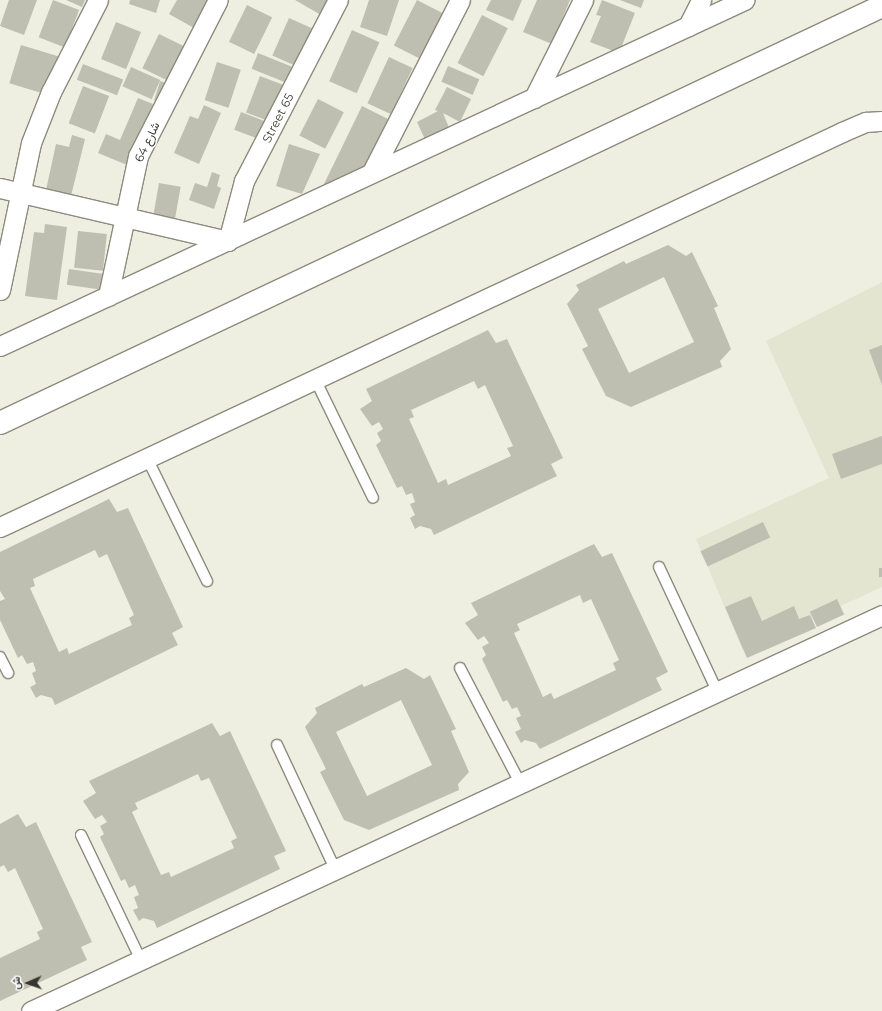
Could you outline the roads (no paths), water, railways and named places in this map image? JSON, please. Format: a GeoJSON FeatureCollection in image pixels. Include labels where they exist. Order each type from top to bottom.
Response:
{"type":"FeatureCollection","features":[{"type":"Feature","properties":{"kind":"main road"},"geometry":{"type":"LineString","coordinates":[[0,423],[877,9]]}},
{"type":"Feature","properties":{"kind":"street"},"geometry":{"type":"LineString","coordinates":[[0,290],[20,193],[39,120],[98,0]]}},
{"type":"Feature","properties":{"kind":"street","name":"شارع 64"},"geometry":{"type":"LineString","coordinates":[[108,296],[124,215],[138,156],[218,0]]}},
{"type":"Feature","properties":{"kind":"street","name":"Street 65"},"geometry":{"type":"LineString","coordinates":[[228,241],[244,181],[338,0]]}},
{"type":"Feature","properties":{"kind":"street"},"geometry":{"type":"LineString","coordinates":[[372,172],[460,0]]}},
{"type":"Feature","properties":{"kind":"street"},"geometry":{"type":"LineString","coordinates":[[534,98],[583,0]]}},
{"type":"Feature","properties":{"kind":"street"},"geometry":{"type":"LineString","coordinates":[[688,26],[701,0]]}},
{"type":"Feature","properties":{"kind":"street"},"geometry":{"type":"LineString","coordinates":[[0,346],[744,0]]}},
{"type":"Feature","properties":{"kind":"street"},"geometry":{"type":"LineString","coordinates":[[0,527],[842,132],[866,122],[882,121]]}},
{"type":"Feature","properties":{"kind":"street"},"geometry":{"type":"LineString","coordinates":[[0,188],[124,215],[228,241]]}},
{"type":"Feature","properties":{"kind":"street"},"geometry":{"type":"LineString","coordinates":[[31,1011],[882,614]]}},
{"type":"Feature","properties":{"kind":"lane"},"geometry":{"type":"LineString","coordinates":[[315,379],[373,498]]}},
{"type":"Feature","properties":{"kind":"lane"},"geometry":{"type":"LineString","coordinates":[[147,458],[207,581]]}},
{"type":"Feature","properties":{"kind":"lane"},"geometry":{"type":"LineString","coordinates":[[658,567],[717,691]]}},
{"type":"Feature","properties":{"kind":"lane"},"geometry":{"type":"LineString","coordinates":[[0,657],[8,673]]}},
{"type":"Feature","properties":{"kind":"lane"},"geometry":{"type":"LineString","coordinates":[[460,668],[520,783]]}},
{"type":"Feature","properties":{"kind":"lane"},"geometry":{"type":"LineString","coordinates":[[277,745],[335,869]]}},
{"type":"Feature","properties":{"kind":"lane"},"geometry":{"type":"LineString","coordinates":[[81,835],[140,960]]}}]}
